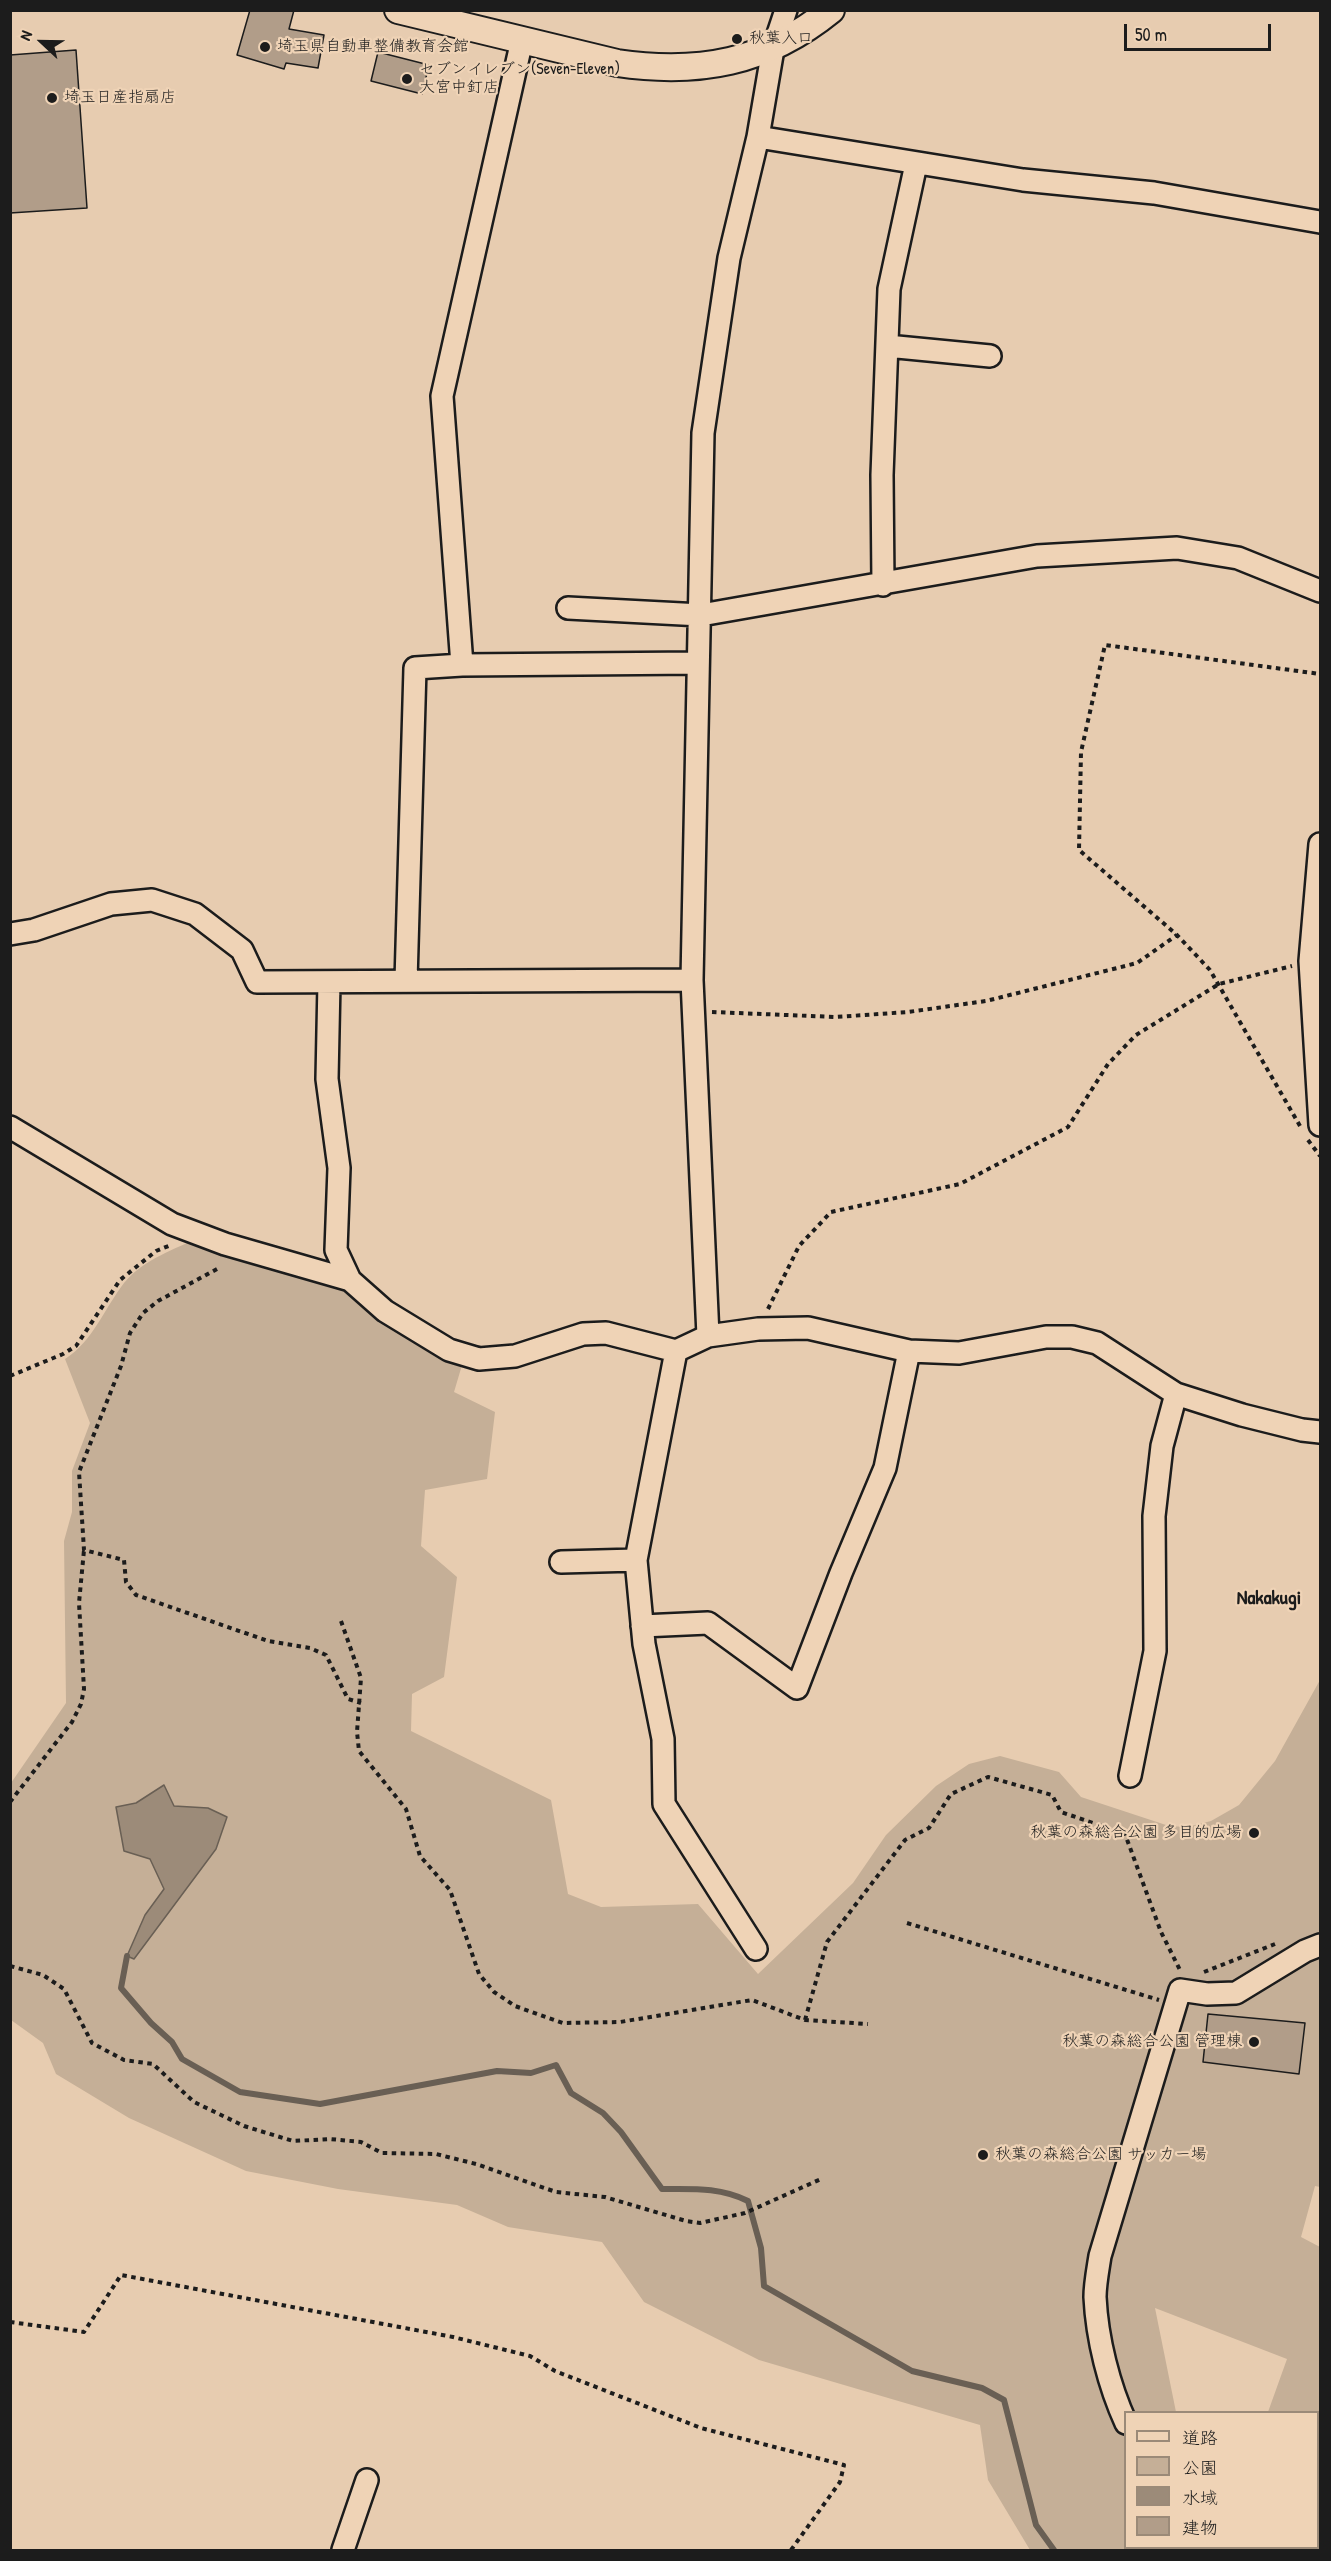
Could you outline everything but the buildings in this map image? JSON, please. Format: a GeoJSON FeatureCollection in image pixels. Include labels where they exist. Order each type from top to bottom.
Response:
{"type":"FeatureCollection","features":[{"type":"Feature","properties":{"kind":"main road"},"geometry":{"type":"LineString","coordinates":[[398,10],[651,68],[688,67],[737,60],[773,49],[811,27],[831,10]]}},
{"type":"Feature","properties":{"kind":"street"},"geometry":{"type":"LineString","coordinates":[[708,1336],[706,1248],[692,980],[703,433],[729,258],[758,137],[773,49],[786,10]]}},
{"type":"Feature","properties":{"kind":"street"},"geometry":{"type":"LineString","coordinates":[[462,664],[442,396],[522,40]]}},
{"type":"Feature","properties":{"kind":"street"},"geometry":{"type":"LineString","coordinates":[[758,137],[1023,180],[1154,193],[1320,222]]}},
{"type":"Feature","properties":{"kind":"street"},"geometry":{"type":"LineString","coordinates":[[883,585],[882,475],[889,289],[916,164]]}},
{"type":"Feature","properties":{"kind":"street"},"geometry":{"type":"LineString","coordinates":[[887,346],[990,357]]}},
{"type":"Feature","properties":{"kind":"street"},"geometry":{"type":"LineString","coordinates":[[568,608],[701,615],[883,585],[1037,556],[1177,548],[1238,558],[1320,591]]}},
{"type":"Feature","properties":{"kind":"street"},"geometry":{"type":"LineString","coordinates":[[406,981],[415,668],[462,664],[698,663]]}},
{"type":"Feature","properties":{"kind":"street"},"geometry":{"type":"LineString","coordinates":[[1309,1130],[1310,962],[1318,908],[1320,844]]}},
{"type":"Feature","properties":{"kind":"street"},"geometry":{"type":"LineString","coordinates":[[10,934],[34,930],[111,904],[152,900],[195,914],[242,950],[257,982],[692,980]]}},
{"type":"Feature","properties":{"kind":"street"},"geometry":{"type":"LineString","coordinates":[[329,982],[327,1079],[339,1168],[336,1250],[350,1280],[385,1311],[449,1350],[480,1359],[515,1356],[583,1335],[606,1333],[676,1351],[708,1336],[758,1329],[808,1328],[909,1351],[959,1353],[1046,1337],[1072,1337],[1097,1343],[1176,1394],[1242,1415],[1302,1430],[1320,1432]]}},
{"type":"Feature","properties":{"kind":"street"},"geometry":{"type":"LineString","coordinates":[[10,1127],[172,1224],[350,1280]]}},
{"type":"Feature","properties":{"kind":"street"},"geometry":{"type":"LineString","coordinates":[[676,1351],[636,1560],[642,1626],[663,1738],[664,1804],[756,1949]]}},
{"type":"Feature","properties":{"kind":"street"},"geometry":{"type":"LineString","coordinates":[[642,1626],[708,1623],[797,1688],[841,1573],[885,1468],[909,1351]]}},
{"type":"Feature","properties":{"kind":"street"},"geometry":{"type":"LineString","coordinates":[[1130,1776],[1155,1651],[1154,1516],[1162,1446],[1176,1394]]}},
{"type":"Feature","properties":{"kind":"street"},"geometry":{"type":"LineString","coordinates":[[561,1562],[636,1560]]}},
{"type":"Feature","properties":{"kind":"street"},"geometry":{"type":"LineString","coordinates":[[1124,2421],[1116,2402],[1105,2359],[1095,2297],[1100,2256],[1180,1990],[1207,1994],[1236,1993],[1305,1951],[1320,1945]]}},
{"type":"Feature","properties":{"kind":"street"},"geometry":{"type":"LineString","coordinates":[[343,2550],[367,2480]]}},
{"type":"Feature","properties":{"kind":"path"},"geometry":{"type":"LineString","coordinates":[[1320,674],[1104,645],[1081,752],[1079,850],[1177,935],[1210,970],[1309,1130],[1320,1156]]}},
{"type":"Feature","properties":{"kind":"path"},"geometry":{"type":"LineString","coordinates":[[693,1012],[836,1017],[908,1012],[986,1001],[1137,963],[1177,935]]}},
{"type":"Feature","properties":{"kind":"path"},"geometry":{"type":"LineString","coordinates":[[758,1329],[799,1246],[831,1212],[960,1184],[1068,1127],[1108,1065],[1136,1035],[1219,984],[1310,962]]}},
{"type":"Feature","properties":{"kind":"path"},"geometry":{"type":"LineString","coordinates":[[10,1376],[63,1354],[76,1346],[120,1280],[156,1251],[200,1234]]}},
{"type":"Feature","properties":{"kind":"path"},"geometry":{"type":"LineString","coordinates":[[10,1802],[72,1722],[81,1704],[84,1689],[79,1604],[84,1550],[79,1472],[121,1366],[130,1333],[143,1312],[158,1301],[217,1269]]}},
{"type":"Feature","properties":{"kind":"path"},"geometry":{"type":"LineString","coordinates":[[84,1550],[124,1560],[126,1582],[136,1595],[268,1641],[310,1648],[326,1655],[348,1699],[361,1703]]}},
{"type":"Feature","properties":{"kind":"path"},"geometry":{"type":"LineString","coordinates":[[341,1621],[361,1678],[361,1703],[357,1732],[360,1750],[406,1809],[420,1857],[450,1890],[479,1974],[501,1997],[515,2006],[563,2023],[620,2022],[752,2000],[805,2020],[868,2024]]}},
{"type":"Feature","properties":{"kind":"path"},"geometry":{"type":"LineString","coordinates":[[805,2020],[827,1942],[904,1840],[929,1828],[951,1794],[988,1777],[1052,1795],[1061,1812],[1125,1834],[1161,1932],[1182,1975]]}},
{"type":"Feature","properties":{"kind":"path"},"geometry":{"type":"LineString","coordinates":[[907,1923],[1164,2001]]}},
{"type":"Feature","properties":{"kind":"path"},"geometry":{"type":"LineString","coordinates":[[1195,1976],[1281,1942]]}},
{"type":"Feature","properties":{"kind":"path"},"geometry":{"type":"LineString","coordinates":[[10,1966],[43,1975],[64,1989],[92,2043],[124,2060],[153,2064],[194,2102],[244,2126],[292,2140],[330,2139],[361,2142],[382,2154],[436,2154],[476,2164],[556,2193],[605,2197],[700,2223],[745,2213],[821,2180]]}},
{"type":"Feature","properties":{"kind":"path"},"geometry":{"type":"LineString","coordinates":[[10,2322],[84,2332],[122,2275],[453,2337],[530,2356],[555,2371],[700,2428],[844,2465],[840,2482],[791,2550]]}},
{"type":"Feature","properties":{"kind":"green space"},"geometry":{"type":"Polygon","coordinates":[[[203,1236],[333,1274],[465,1355],[454,1392],[495,1412],[487,1479],[425,1490],[421,1546],[457,1577],[444,1677],[412,1694],[411,1731],[551,1800],[568,1894],[601,1907],[698,1904],[758,1974],[853,1883],[886,1835],[936,1786],[969,1764],[1000,1756],[1059,1772],[1081,1797],[1169,1826],[1187,1827],[1211,1821],[1239,1805],[1275,1761],[1320,1680],[1320,2187],[1315,2186],[1301,2237],[1320,2247],[1320,2550],[1030,2550],[988,2480],[980,2425],[759,2360],[644,2302],[602,2242],[508,2227],[457,2205],[338,2189],[246,2171],[129,2118],[56,2074],[43,2043],[11,2020],[11,1783],[66,1703],[64,1541],[72,1512],[72,1471],[90,1423],[65,1359],[75,1352],[91,1334],[124,1283],[141,1267],[203,1236]]]}},
{"type":"Feature","properties":{"kind":"water"},"geometry":{"type":"Polygon","coordinates":[[[164,1785],[174,1806],[208,1808],[227,1817],[216,1849],[134,1959],[127,1956],[145,1915],[164,1889],[150,1859],[124,1851],[116,1807],[136,1803],[164,1785]]]}},
{"type":"Feature","properties":{"kind":"waterway"},"geometry":{"type":"LineString","coordinates":[[127,1956],[121,1988],[151,2023],[172,2042],[182,2059],[240,2092],[320,2104],[497,2071],[531,2073],[556,2065],[571,2093],[603,2113],[621,2132],[662,2189],[717,2191],[748,2201],[761,2248],[764,2286],[912,2371],[982,2388],[1004,2400],[1036,2525],[1054,2550]]}},
{"type":"Feature","properties":{"kind":"place","name":"秋葉入口"},"geometry":{"type":"Point","coordinates":[737,39]}},
{"type":"Feature","properties":{"kind":"place","name":"埼玉県自動車整備教育会館"},"geometry":{"type":"Point","coordinates":[265,47]}},
{"type":"Feature","properties":{"kind":"place","name":"セブンイレブン(Seven-Eleven) 大宮中釘店"},"geometry":{"type":"Point","coordinates":[407,79]}},
{"type":"Feature","properties":{"kind":"place","name":"埼玉日産指扇店"},"geometry":{"type":"Point","coordinates":[52,98]}},
{"type":"Feature","properties":{"kind":"place","name":"秋葉の森総合公園 多目的広場"},"geometry":{"type":"Point","coordinates":[1254,1833]}},
{"type":"Feature","properties":{"kind":"place","name":"秋葉の森総合公園 管理棟"},"geometry":{"type":"Point","coordinates":[1254,2042]}},
{"type":"Feature","properties":{"kind":"place","name":"秋葉の森総合公園 サッカー場"},"geometry":{"type":"Point","coordinates":[983,2155]}},
{"type":"Feature","properties":{"kind":"district","name":"Nakakugi"},"geometry":{"type":"Point","coordinates":[1269,1599]}}]}
